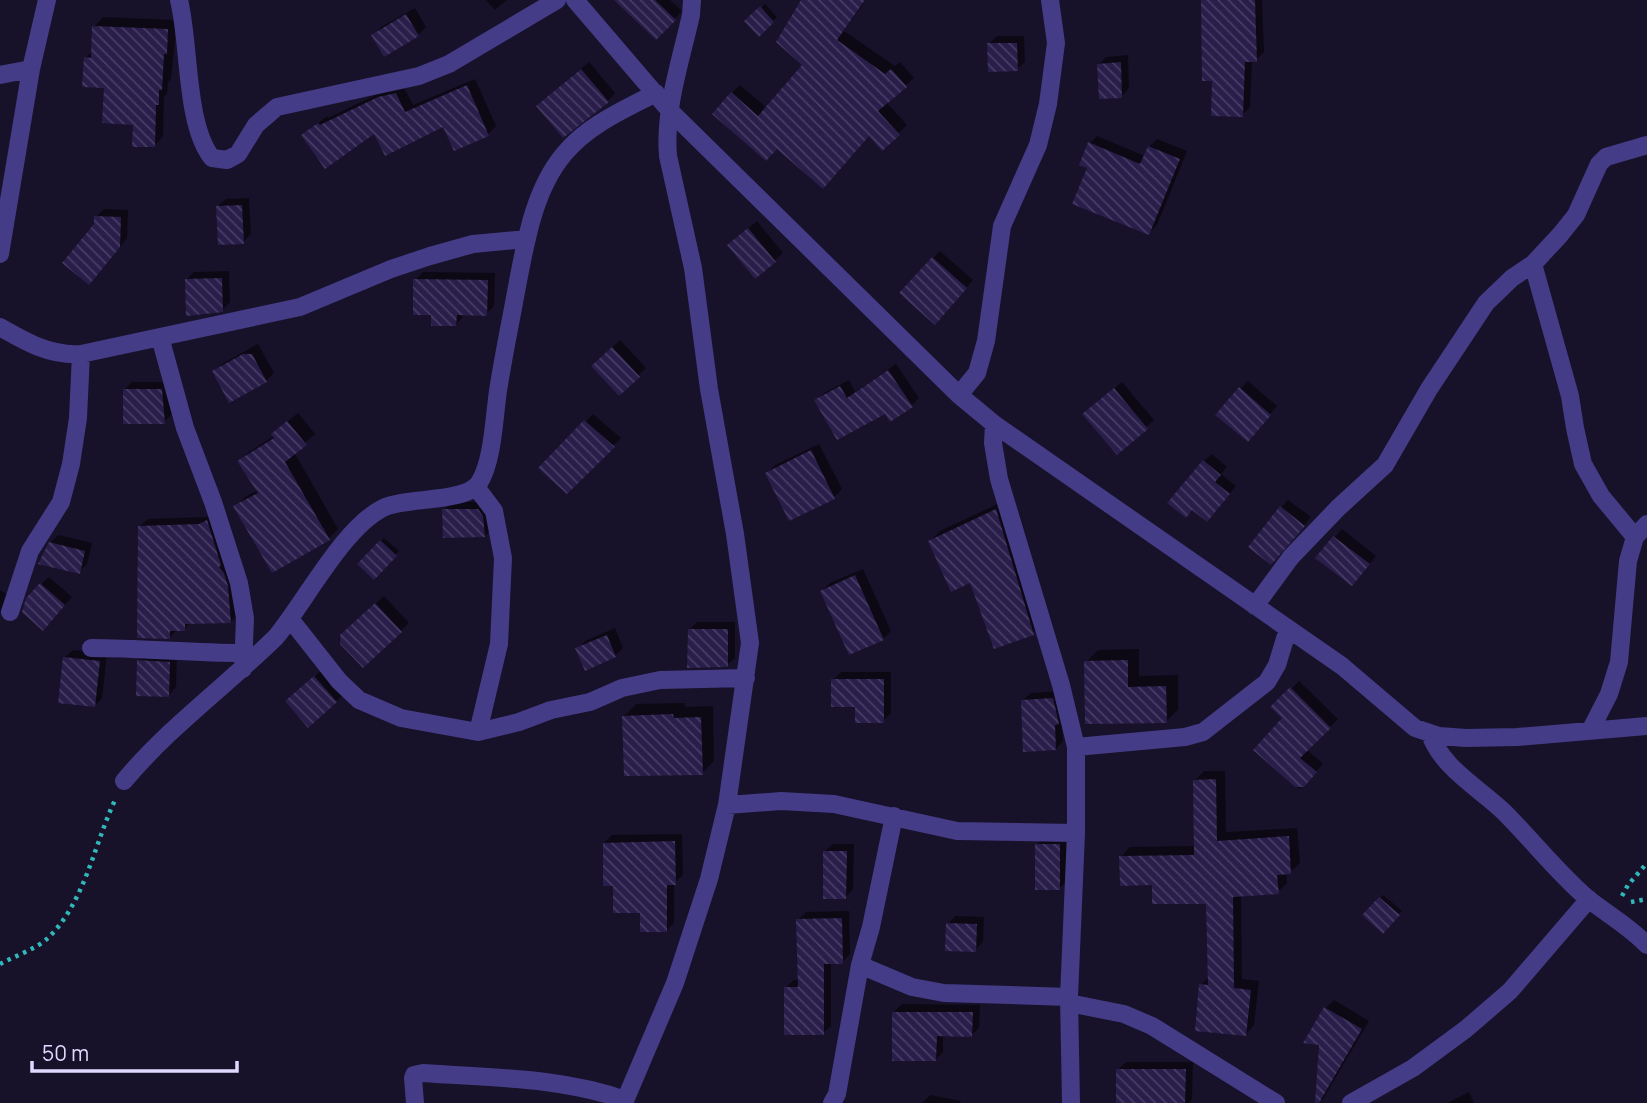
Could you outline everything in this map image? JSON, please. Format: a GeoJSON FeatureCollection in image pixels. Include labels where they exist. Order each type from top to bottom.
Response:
{"type":"FeatureCollection","features":[{"type":"Feature","properties":{"kind":"street"},"geometry":{"type":"LineString","coordinates":[[0,254],[31,69],[47,0]]}},
{"type":"Feature","properties":{"kind":"street"},"geometry":{"type":"LineString","coordinates":[[179,0],[194,116],[204,149],[212,158],[227,160],[238,154],[256,125],[277,107],[429,72],[449,64],[557,0]]}},
{"type":"Feature","properties":{"kind":"street"},"geometry":{"type":"LineString","coordinates":[[575,0],[670,111],[959,395],[995,424],[1342,666],[1415,728],[1430,734],[1466,738],[1647,726]]}},
{"type":"Feature","properties":{"kind":"street"},"geometry":{"type":"LineString","coordinates":[[415,1103],[413,1078],[414,1075],[424,1073],[540,1081],[594,1089],[624,1101],[675,983],[709,879],[727,805],[750,643],[747,609],[709,389],[693,268],[666,137],[692,0]]}},
{"type":"Feature","properties":{"kind":"street"},"geometry":{"type":"LineString","coordinates":[[959,395],[977,373],[986,341],[1002,226],[1038,145],[1048,104],[1056,43],[1051,0]]}},
{"type":"Feature","properties":{"kind":"street"},"geometry":{"type":"LineString","coordinates":[[0,75],[31,69]]}},
{"type":"Feature","properties":{"kind":"street"},"geometry":{"type":"LineString","coordinates":[[124,781],[142,759],[243,661],[276,637],[320,575],[364,521],[383,508],[398,503],[463,493],[476,487],[489,455],[502,363],[527,239],[545,182],[564,153],[583,135],[607,118],[656,93]]}},
{"type":"Feature","properties":{"kind":"street"},"geometry":{"type":"LineString","coordinates":[[1255,606],[1291,557],[1338,508],[1385,465],[1486,303],[1512,278],[1533,264],[1576,215],[1599,164],[1606,157],[1647,145]]}},
{"type":"Feature","properties":{"kind":"street"},"geometry":{"type":"LineString","coordinates":[[0,327],[40,349],[66,355],[81,354],[300,307],[391,269],[473,244],[527,239]]}},
{"type":"Feature","properties":{"kind":"street"},"geometry":{"type":"LineString","coordinates":[[1533,264],[1570,396],[1583,464],[1601,496],[1641,531],[1628,561],[1619,662],[1609,694],[1590,731]]}},
{"type":"Feature","properties":{"kind":"street"},"geometry":{"type":"LineString","coordinates":[[160,337],[185,428],[239,583],[245,618],[243,661]]}},
{"type":"Feature","properties":{"kind":"street"},"geometry":{"type":"LineString","coordinates":[[9,612],[30,551],[61,502],[68,477],[78,418],[81,354]]}},
{"type":"Feature","properties":{"kind":"street"},"geometry":{"type":"LineString","coordinates":[[995,424],[993,443],[999,479],[1061,685],[1076,747],[1076,834],[1069,1000],[1071,1103]]}},
{"type":"Feature","properties":{"kind":"street"},"geometry":{"type":"LineString","coordinates":[[476,487],[494,511],[503,558],[499,644],[478,732]]}},
{"type":"Feature","properties":{"kind":"street"},"geometry":{"type":"LineString","coordinates":[[290,620],[339,681],[359,700],[401,718],[478,732],[519,722],[551,710],[590,702],[622,688],[660,680],[746,678]]}},
{"type":"Feature","properties":{"kind":"street"},"geometry":{"type":"LineString","coordinates":[[1076,747],[1185,737],[1203,732],[1267,682],[1277,665],[1288,629]]}},
{"type":"Feature","properties":{"kind":"street"},"geometry":{"type":"LineString","coordinates":[[91,648],[142,648],[200,653],[243,661]]}},
{"type":"Feature","properties":{"kind":"street"},"geometry":{"type":"LineString","coordinates":[[1430,734],[1447,762],[1504,813],[1558,870],[1589,899],[1633,931],[1647,945]]}},
{"type":"Feature","properties":{"kind":"street"},"geometry":{"type":"LineString","coordinates":[[727,805],[781,801],[834,804],[957,831],[1076,834]]}},
{"type":"Feature","properties":{"kind":"street"},"geometry":{"type":"LineString","coordinates":[[832,1103],[837,1094],[845,1060],[860,965],[871,928],[894,816]]}},
{"type":"Feature","properties":{"kind":"street"},"geometry":{"type":"LineString","coordinates":[[1351,1103],[1413,1069],[1466,1029],[1510,991],[1589,899]]}},
{"type":"Feature","properties":{"kind":"street"},"geometry":{"type":"LineString","coordinates":[[860,965],[912,987],[944,993],[1069,1000],[1124,1014],[1152,1026],[1276,1103]]}},
{"type":"Feature","properties":{"kind":"path"},"geometry":{"type":"LineString","coordinates":[[0,964],[46,939],[66,916],[82,885],[124,781]]}},
{"type":"Feature","properties":{"kind":"path"},"geometry":{"type":"LineString","coordinates":[[1612,915],[1628,885],[1647,863]]}},
{"type":"Feature","properties":{"kind":"building"},"geometry":{"type":"Polygon","coordinates":[[[614,0],[655,0],[676,20],[656,40],[614,0]]]}},
{"type":"Feature","properties":{"kind":"building"},"geometry":{"type":"Polygon","coordinates":[[[801,0],[865,0],[837,40],[885,74],[891,69],[907,87],[878,111],[900,135],[882,151],[869,136],[823,189],[777,149],[766,161],[712,114],[731,92],[758,116],[802,65],[776,42],[801,0]]]}},
{"type":"Feature","properties":{"kind":"building"},"geometry":{"type":"Polygon","coordinates":[[[1201,0],[1255,0],[1257,62],[1245,62],[1243,117],[1211,116],[1212,81],[1202,81],[1201,0]]]}},
{"type":"Feature","properties":{"kind":"building"},"geometry":{"type":"Polygon","coordinates":[[[760,6],[774,22],[759,37],[744,21],[760,6]]]}},
{"type":"Feature","properties":{"kind":"building"},"geometry":{"type":"Polygon","coordinates":[[[406,14],[419,36],[384,57],[371,35],[406,14]]]}},
{"type":"Feature","properties":{"kind":"building"},"geometry":{"type":"Polygon","coordinates":[[[92,26],[168,29],[162,90],[159,90],[159,105],[156,105],[155,147],[132,147],[133,125],[102,123],[104,88],[82,87],[84,57],[91,58],[92,26]]]}},
{"type":"Feature","properties":{"kind":"building"},"geometry":{"type":"Polygon","coordinates":[[[987,43],[1017,43],[1018,71],[988,72],[987,43]]]}},
{"type":"Feature","properties":{"kind":"building"},"geometry":{"type":"Polygon","coordinates":[[[1121,62],[1122,98],[1099,99],[1097,64],[1121,62]]]}},
{"type":"Feature","properties":{"kind":"building"},"geometry":{"type":"Polygon","coordinates":[[[581,69],[609,102],[563,138],[536,106],[581,69]]]}},
{"type":"Feature","properties":{"kind":"building"},"geometry":{"type":"Polygon","coordinates":[[[467,85],[489,136],[454,151],[443,127],[385,156],[374,134],[325,169],[301,135],[318,123],[320,125],[378,97],[396,93],[405,112],[467,85]]]}},
{"type":"Feature","properties":{"kind":"building"},"geometry":{"type":"Polygon","coordinates":[[[1088,142],[1140,164],[1148,146],[1180,159],[1149,235],[1072,204],[1087,168],[1079,165],[1088,142]]]}},
{"type":"Feature","properties":{"kind":"building"},"geometry":{"type":"Polygon","coordinates":[[[242,205],[244,244],[218,245],[216,206],[242,205]]]}},
{"type":"Feature","properties":{"kind":"building"},"geometry":{"type":"Polygon","coordinates":[[[94,216],[121,217],[120,247],[89,285],[62,263],[94,224],[94,216]]]}},
{"type":"Feature","properties":{"kind":"building"},"geometry":{"type":"Polygon","coordinates":[[[748,228],[776,262],[755,279],[727,245],[748,228]]]}},
{"type":"Feature","properties":{"kind":"building"},"geometry":{"type":"Polygon","coordinates":[[[932,257],[967,288],[935,325],[899,293],[932,257]]]}},
{"type":"Feature","properties":{"kind":"building"},"geometry":{"type":"Polygon","coordinates":[[[222,278],[223,312],[186,316],[185,279],[222,278]]]}},
{"type":"Feature","properties":{"kind":"building"},"geometry":{"type":"Polygon","coordinates":[[[413,279],[488,280],[487,316],[457,315],[456,326],[431,326],[431,315],[413,315],[413,279]]]}},
{"type":"Feature","properties":{"kind":"building"},"geometry":{"type":"Polygon","coordinates":[[[612,347],[640,377],[619,396],[591,366],[612,347]]]}},
{"type":"Feature","properties":{"kind":"building"},"geometry":{"type":"Polygon","coordinates":[[[243,354],[252,354],[267,382],[229,403],[212,371],[243,354]]]}},
{"type":"Feature","properties":{"kind":"building"},"geometry":{"type":"Polygon","coordinates":[[[888,370],[913,407],[890,422],[885,414],[837,440],[814,400],[840,386],[847,398],[888,370]]]}},
{"type":"Feature","properties":{"kind":"building"},"geometry":{"type":"Polygon","coordinates":[[[1239,387],[1271,415],[1248,442],[1215,415],[1239,387]]]}},
{"type":"Feature","properties":{"kind":"building"},"geometry":{"type":"Polygon","coordinates":[[[1114,388],[1148,429],[1117,455],[1082,414],[1114,388]]]}},
{"type":"Feature","properties":{"kind":"building"},"geometry":{"type":"Polygon","coordinates":[[[123,389],[162,389],[165,424],[123,424],[123,389]]]}},
{"type":"Feature","properties":{"kind":"building"},"geometry":{"type":"Polygon","coordinates":[[[584,420],[615,447],[567,494],[538,468],[584,420]]]}},
{"type":"Feature","properties":{"kind":"building"},"geometry":{"type":"Polygon","coordinates":[[[287,421],[307,445],[285,462],[330,540],[272,573],[233,506],[258,493],[237,461],[274,438],[271,434],[287,421]]]}},
{"type":"Feature","properties":{"kind":"building"},"geometry":{"type":"Polygon","coordinates":[[[811,450],[835,499],[789,521],[765,473],[811,450]]]}},
{"type":"Feature","properties":{"kind":"building"},"geometry":{"type":"Polygon","coordinates":[[[1203,460],[1221,475],[1215,482],[1230,494],[1207,522],[1192,510],[1186,518],[1167,503],[1203,460]]]}},
{"type":"Feature","properties":{"kind":"building"},"geometry":{"type":"Polygon","coordinates":[[[1280,506],[1305,526],[1271,565],[1248,547],[1280,506]]]}},
{"type":"Feature","properties":{"kind":"building"},"geometry":{"type":"Polygon","coordinates":[[[442,509],[478,509],[483,516],[485,537],[443,538],[442,509]]]}},
{"type":"Feature","properties":{"kind":"building"},"geometry":{"type":"Polygon","coordinates":[[[996,509],[1034,635],[994,649],[970,583],[951,592],[928,541],[996,509]]]}},
{"type":"Feature","properties":{"kind":"building"},"geometry":{"type":"Polygon","coordinates":[[[207,520],[221,565],[219,567],[228,586],[231,623],[185,624],[185,631],[170,631],[170,639],[137,638],[138,526],[199,524],[207,520]]]}},
{"type":"Feature","properties":{"kind":"building"},"geometry":{"type":"Polygon","coordinates":[[[1333,536],[1370,564],[1352,586],[1315,558],[1333,536]]]}},
{"type":"Feature","properties":{"kind":"building"},"geometry":{"type":"Polygon","coordinates":[[[380,540],[397,556],[374,580],[357,564],[380,540]]]}},
{"type":"Feature","properties":{"kind":"building"},"geometry":{"type":"Polygon","coordinates":[[[49,542],[85,551],[80,574],[38,564],[49,542]]]}},
{"type":"Feature","properties":{"kind":"building"},"geometry":{"type":"Polygon","coordinates":[[[855,575],[884,640],[849,655],[820,591],[855,575]]]}},
{"type":"Feature","properties":{"kind":"building"},"geometry":{"type":"Polygon","coordinates":[[[40,583],[65,605],[43,631],[22,612],[26,598],[40,583]]]}},
{"type":"Feature","properties":{"kind":"building"},"geometry":{"type":"Polygon","coordinates":[[[375,603],[402,632],[363,668],[340,644],[340,635],[375,603]]]}},
{"type":"Feature","properties":{"kind":"building"},"geometry":{"type":"Polygon","coordinates":[[[688,629],[728,629],[728,667],[687,668],[688,629]]]}},
{"type":"Feature","properties":{"kind":"building"},"geometry":{"type":"Polygon","coordinates":[[[607,635],[616,657],[585,671],[575,648],[607,635]]]}},
{"type":"Feature","properties":{"kind":"building"},"geometry":{"type":"Polygon","coordinates":[[[63,657],[100,661],[95,707],[58,703],[63,657]]]}},
{"type":"Feature","properties":{"kind":"building"},"geometry":{"type":"Polygon","coordinates":[[[137,660],[170,662],[169,697],[136,696],[137,660]]]}},
{"type":"Feature","properties":{"kind":"building"},"geometry":{"type":"Polygon","coordinates":[[[1128,660],[1128,687],[1166,686],[1167,723],[1085,724],[1084,661],[1128,660]]]}},
{"type":"Feature","properties":{"kind":"building"},"geometry":{"type":"Polygon","coordinates":[[[314,676],[337,702],[308,728],[285,701],[314,676]]]}},
{"type":"Feature","properties":{"kind":"building"},"geometry":{"type":"Polygon","coordinates":[[[831,679],[884,679],[884,723],[855,723],[855,707],[831,707],[831,679]]]}},
{"type":"Feature","properties":{"kind":"building"},"geometry":{"type":"Polygon","coordinates":[[[1290,687],[1331,728],[1300,758],[1317,772],[1304,787],[1295,787],[1253,750],[1282,718],[1270,707],[1290,687]]]}},
{"type":"Feature","properties":{"kind":"building"},"geometry":{"type":"Polygon","coordinates":[[[1053,698],[1059,724],[1055,725],[1056,750],[1023,752],[1021,700],[1053,698]]]}},
{"type":"Feature","properties":{"kind":"building"},"geometry":{"type":"Polygon","coordinates":[[[673,714],[674,718],[701,717],[703,775],[624,776],[622,716],[673,714]]]}},
{"type":"Feature","properties":{"kind":"building"},"geometry":{"type":"Polygon","coordinates":[[[1216,779],[1217,841],[1289,836],[1291,874],[1277,875],[1279,894],[1233,897],[1234,988],[1251,990],[1246,1036],[1195,1031],[1199,984],[1208,985],[1206,904],[1152,904],[1152,885],[1120,886],[1119,856],[1194,855],[1193,780],[1216,779]]]}},
{"type":"Feature","properties":{"kind":"building"},"geometry":{"type":"Polygon","coordinates":[[[675,841],[676,885],[667,885],[667,932],[640,932],[640,913],[613,913],[613,886],[603,886],[603,843],[675,841]]]}},
{"type":"Feature","properties":{"kind":"building"},"geometry":{"type":"Polygon","coordinates":[[[1035,844],[1060,844],[1060,890],[1035,890],[1035,844]]]}},
{"type":"Feature","properties":{"kind":"building"},"geometry":{"type":"Polygon","coordinates":[[[823,851],[847,851],[846,899],[823,899],[823,851]]]}},
{"type":"Feature","properties":{"kind":"building"},"geometry":{"type":"Polygon","coordinates":[[[1379,897],[1400,915],[1383,934],[1362,915],[1379,897]]]}},
{"type":"Feature","properties":{"kind":"building"},"geometry":{"type":"Polygon","coordinates":[[[842,918],[843,964],[824,964],[824,1035],[784,1035],[784,987],[798,987],[796,919],[842,918]]]}},
{"type":"Feature","properties":{"kind":"building"},"geometry":{"type":"Polygon","coordinates":[[[946,923],[977,924],[976,952],[945,951],[946,923]]]}},
{"type":"Feature","properties":{"kind":"building"},"geometry":{"type":"Polygon","coordinates":[[[1324,1007],[1362,1029],[1319,1103],[1315,1103],[1319,1045],[1303,1043],[1324,1007]]]}},
{"type":"Feature","properties":{"kind":"building"},"geometry":{"type":"Polygon","coordinates":[[[892,1012],[973,1012],[972,1037],[937,1036],[936,1061],[892,1061],[892,1012]]]}},
{"type":"Feature","properties":{"kind":"building"},"geometry":{"type":"Polygon","coordinates":[[[1116,1069],[1186,1069],[1185,1103],[1116,1103],[1116,1069]]]}}]}
